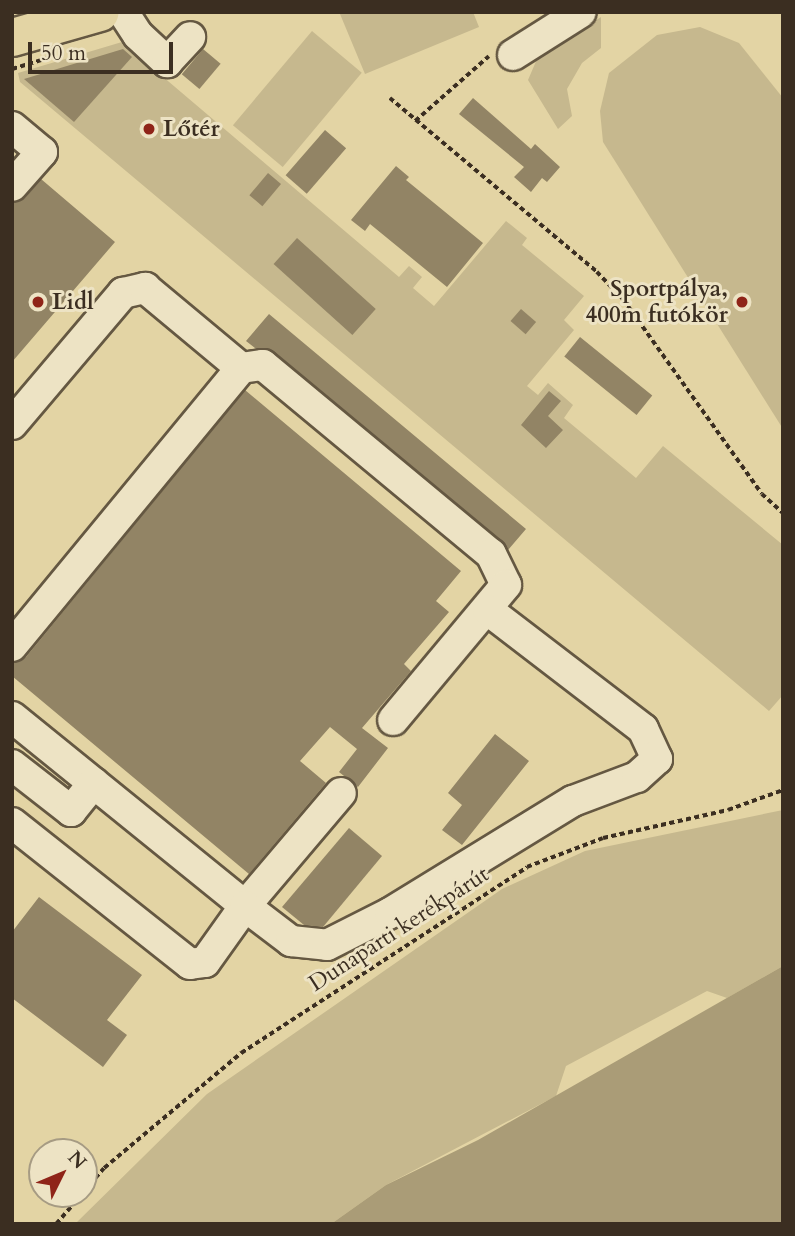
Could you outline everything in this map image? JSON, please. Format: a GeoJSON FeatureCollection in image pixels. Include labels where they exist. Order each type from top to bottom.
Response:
{"type":"FeatureCollection","features":[{"type":"Feature","properties":{"kind":"main road"},"geometry":{"type":"LineString","coordinates":[[12,37],[99,12]]}},
{"type":"Feature","properties":{"kind":"lane"},"geometry":{"type":"LineString","coordinates":[[122,12],[138,36],[167,62],[190,37]]}},
{"type":"Feature","properties":{"kind":"lane"},"geometry":{"type":"LineString","coordinates":[[513,55],[581,12]]}},
{"type":"Feature","properties":{"kind":"lane"},"geometry":{"type":"LineString","coordinates":[[12,127],[41,152],[12,186]]}},
{"type":"Feature","properties":{"kind":"lane"},"geometry":{"type":"LineString","coordinates":[[12,424],[123,293],[145,288],[240,368]]}},
{"type":"Feature","properties":{"kind":"lane"},"geometry":{"type":"LineString","coordinates":[[12,646],[240,368],[263,365],[491,554],[506,585],[488,610],[393,720]]}},
{"type":"Feature","properties":{"kind":"lane"},"geometry":{"type":"LineString","coordinates":[[12,717],[291,941],[327,945],[573,801],[637,777],[657,759],[643,729],[488,610]]}},
{"type":"Feature","properties":{"kind":"lane"},"geometry":{"type":"LineString","coordinates":[[12,765],[71,811],[94,783]]}},
{"type":"Feature","properties":{"kind":"lane"},"geometry":{"type":"LineString","coordinates":[[12,823],[190,964],[205,962],[246,906],[341,793]]}},
{"type":"Feature","properties":{"kind":"path"},"geometry":{"type":"LineString","coordinates":[[415,121],[484,56],[513,55]]}},
{"type":"Feature","properties":{"kind":"path"},"geometry":{"type":"LineString","coordinates":[[390,99],[597,272],[623,299],[762,494],[783,513]]}},
{"type":"Feature","properties":{"kind":"path","name":"Dunaparti kerékpárút"},"geometry":{"type":"LineString","coordinates":[[98,1175],[241,1053],[527,867],[603,838],[729,810],[783,790]]}},
{"type":"Feature","properties":{"kind":"path","name":"Dunaparti kerékpárút"},"geometry":{"type":"LineString","coordinates":[[56,1224],[70,1208]]}},
{"type":"Feature","properties":{"kind":"shaded area"},"geometry":{"type":"Polygon","coordinates":[[[473,12],[479,27],[365,74],[340,14],[473,12]]]}},
{"type":"Feature","properties":{"kind":"shaded area"},"geometry":{"type":"Polygon","coordinates":[[[601,17],[601,48],[582,63],[567,89],[572,116],[558,129],[528,80],[537,59],[601,17]]]}},
{"type":"Feature","properties":{"kind":"shaded area","name":"Sportpálya, 400m futókör"},"geometry":{"type":"Polygon","coordinates":[[[700,27],[739,43],[783,98],[783,429],[603,142],[600,111],[609,73],[657,35],[700,27]]]}},
{"type":"Feature","properties":{"kind":"shaded area"},"geometry":{"type":"Polygon","coordinates":[[[312,31],[362,73],[283,167],[233,125],[312,31]]]}},
{"type":"Feature","properties":{"kind":"shaded area"},"geometry":{"type":"Polygon","coordinates":[[[122,42],[399,277],[409,266],[422,277],[413,288],[434,306],[506,221],[527,238],[522,245],[584,296],[564,320],[574,330],[527,386],[538,395],[548,383],[573,405],[564,418],[636,478],[663,446],[783,545],[783,695],[769,711],[20,82],[18,73],[122,42]]]}},
{"type":"Feature","properties":{"kind":"shaded area"},"geometry":{"type":"Polygon","coordinates":[[[783,810],[783,966],[727,998],[707,991],[566,1066],[556,1096],[386,1185],[331,1224],[75,1224],[91,1208],[98,1208],[98,1201],[207,1094],[502,889],[585,851],[783,810]]]}},
{"type":"Feature","properties":{"kind":"shaded area"},"geometry":{"type":"Polygon","coordinates":[[[783,966],[783,1224],[331,1224],[386,1185],[478,1140],[783,966]]]}},
{"type":"Feature","properties":{"kind":"building"},"geometry":{"type":"Polygon","coordinates":[[[123,49],[132,57],[74,122],[24,79],[123,49]]]}},
{"type":"Feature","properties":{"kind":"building"},"geometry":{"type":"Polygon","coordinates":[[[203,49],[221,64],[199,89],[182,74],[203,49]]]}},
{"type":"Feature","properties":{"kind":"building"},"geometry":{"type":"Polygon","coordinates":[[[473,98],[531,149],[535,144],[560,167],[547,182],[542,178],[531,192],[514,177],[524,167],[459,114],[473,98]]]}},
{"type":"Feature","properties":{"kind":"building"},"geometry":{"type":"Polygon","coordinates":[[[325,130],[346,148],[307,194],[286,175],[325,130]]]}},
{"type":"Feature","properties":{"kind":"building"},"geometry":{"type":"Polygon","coordinates":[[[396,166],[409,177],[406,180],[483,243],[447,287],[370,224],[365,231],[351,220],[396,166]]]}},
{"type":"Feature","properties":{"kind":"building"},"geometry":{"type":"Polygon","coordinates":[[[268,173],[281,184],[262,206],[249,195],[268,173]]]}},
{"type":"Feature","properties":{"kind":"building","name":"Lidl"},"geometry":{"type":"Polygon","coordinates":[[[41,179],[115,242],[12,362],[12,203],[25,198],[41,179]]]}},
{"type":"Feature","properties":{"kind":"building"},"geometry":{"type":"Polygon","coordinates":[[[297,238],[376,309],[352,335],[274,264],[297,238]]]}},
{"type":"Feature","properties":{"kind":"building"},"geometry":{"type":"Polygon","coordinates":[[[521,309],[536,322],[526,334],[511,321],[521,309]]]}},
{"type":"Feature","properties":{"kind":"building"},"geometry":{"type":"Polygon","coordinates":[[[269,314],[526,529],[508,550],[274,352],[255,348],[246,341],[269,314]]]}},
{"type":"Feature","properties":{"kind":"building"},"geometry":{"type":"Polygon","coordinates":[[[580,337],[652,396],[637,415],[564,356],[580,337]]]}},
{"type":"Feature","properties":{"kind":"building"},"geometry":{"type":"Polygon","coordinates":[[[245,390],[461,571],[436,601],[449,612],[404,664],[411,671],[362,728],[388,748],[358,787],[339,772],[357,749],[330,727],[300,761],[326,783],[249,874],[12,676],[12,663],[26,657],[245,390]]]}},
{"type":"Feature","properties":{"kind":"building"},"geometry":{"type":"Polygon","coordinates":[[[549,391],[561,401],[548,416],[563,430],[546,448],[521,425],[549,391]]]}},
{"type":"Feature","properties":{"kind":"building"},"geometry":{"type":"Polygon","coordinates":[[[495,734],[529,761],[462,845],[442,830],[462,805],[448,793],[495,734]]]}},
{"type":"Feature","properties":{"kind":"building"},"geometry":{"type":"Polygon","coordinates":[[[349,828],[382,856],[323,927],[304,925],[282,907],[349,828]]]}},
{"type":"Feature","properties":{"kind":"building"},"geometry":{"type":"Polygon","coordinates":[[[39,897],[142,975],[107,1020],[127,1035],[103,1067],[12,998],[12,932],[39,897]]]}},
{"type":"Feature","properties":{"kind":"place","name":"Lőtér"},"geometry":{"type":"Point","coordinates":[149,129]}},
{"type":"Feature","properties":{"kind":"place","name":"Lidl"},"geometry":{"type":"Point","coordinates":[38,302]}},
{"type":"Feature","properties":{"kind":"place","name":"Sportpálya, 400m futókör"},"geometry":{"type":"Point","coordinates":[742,302]}}]}
